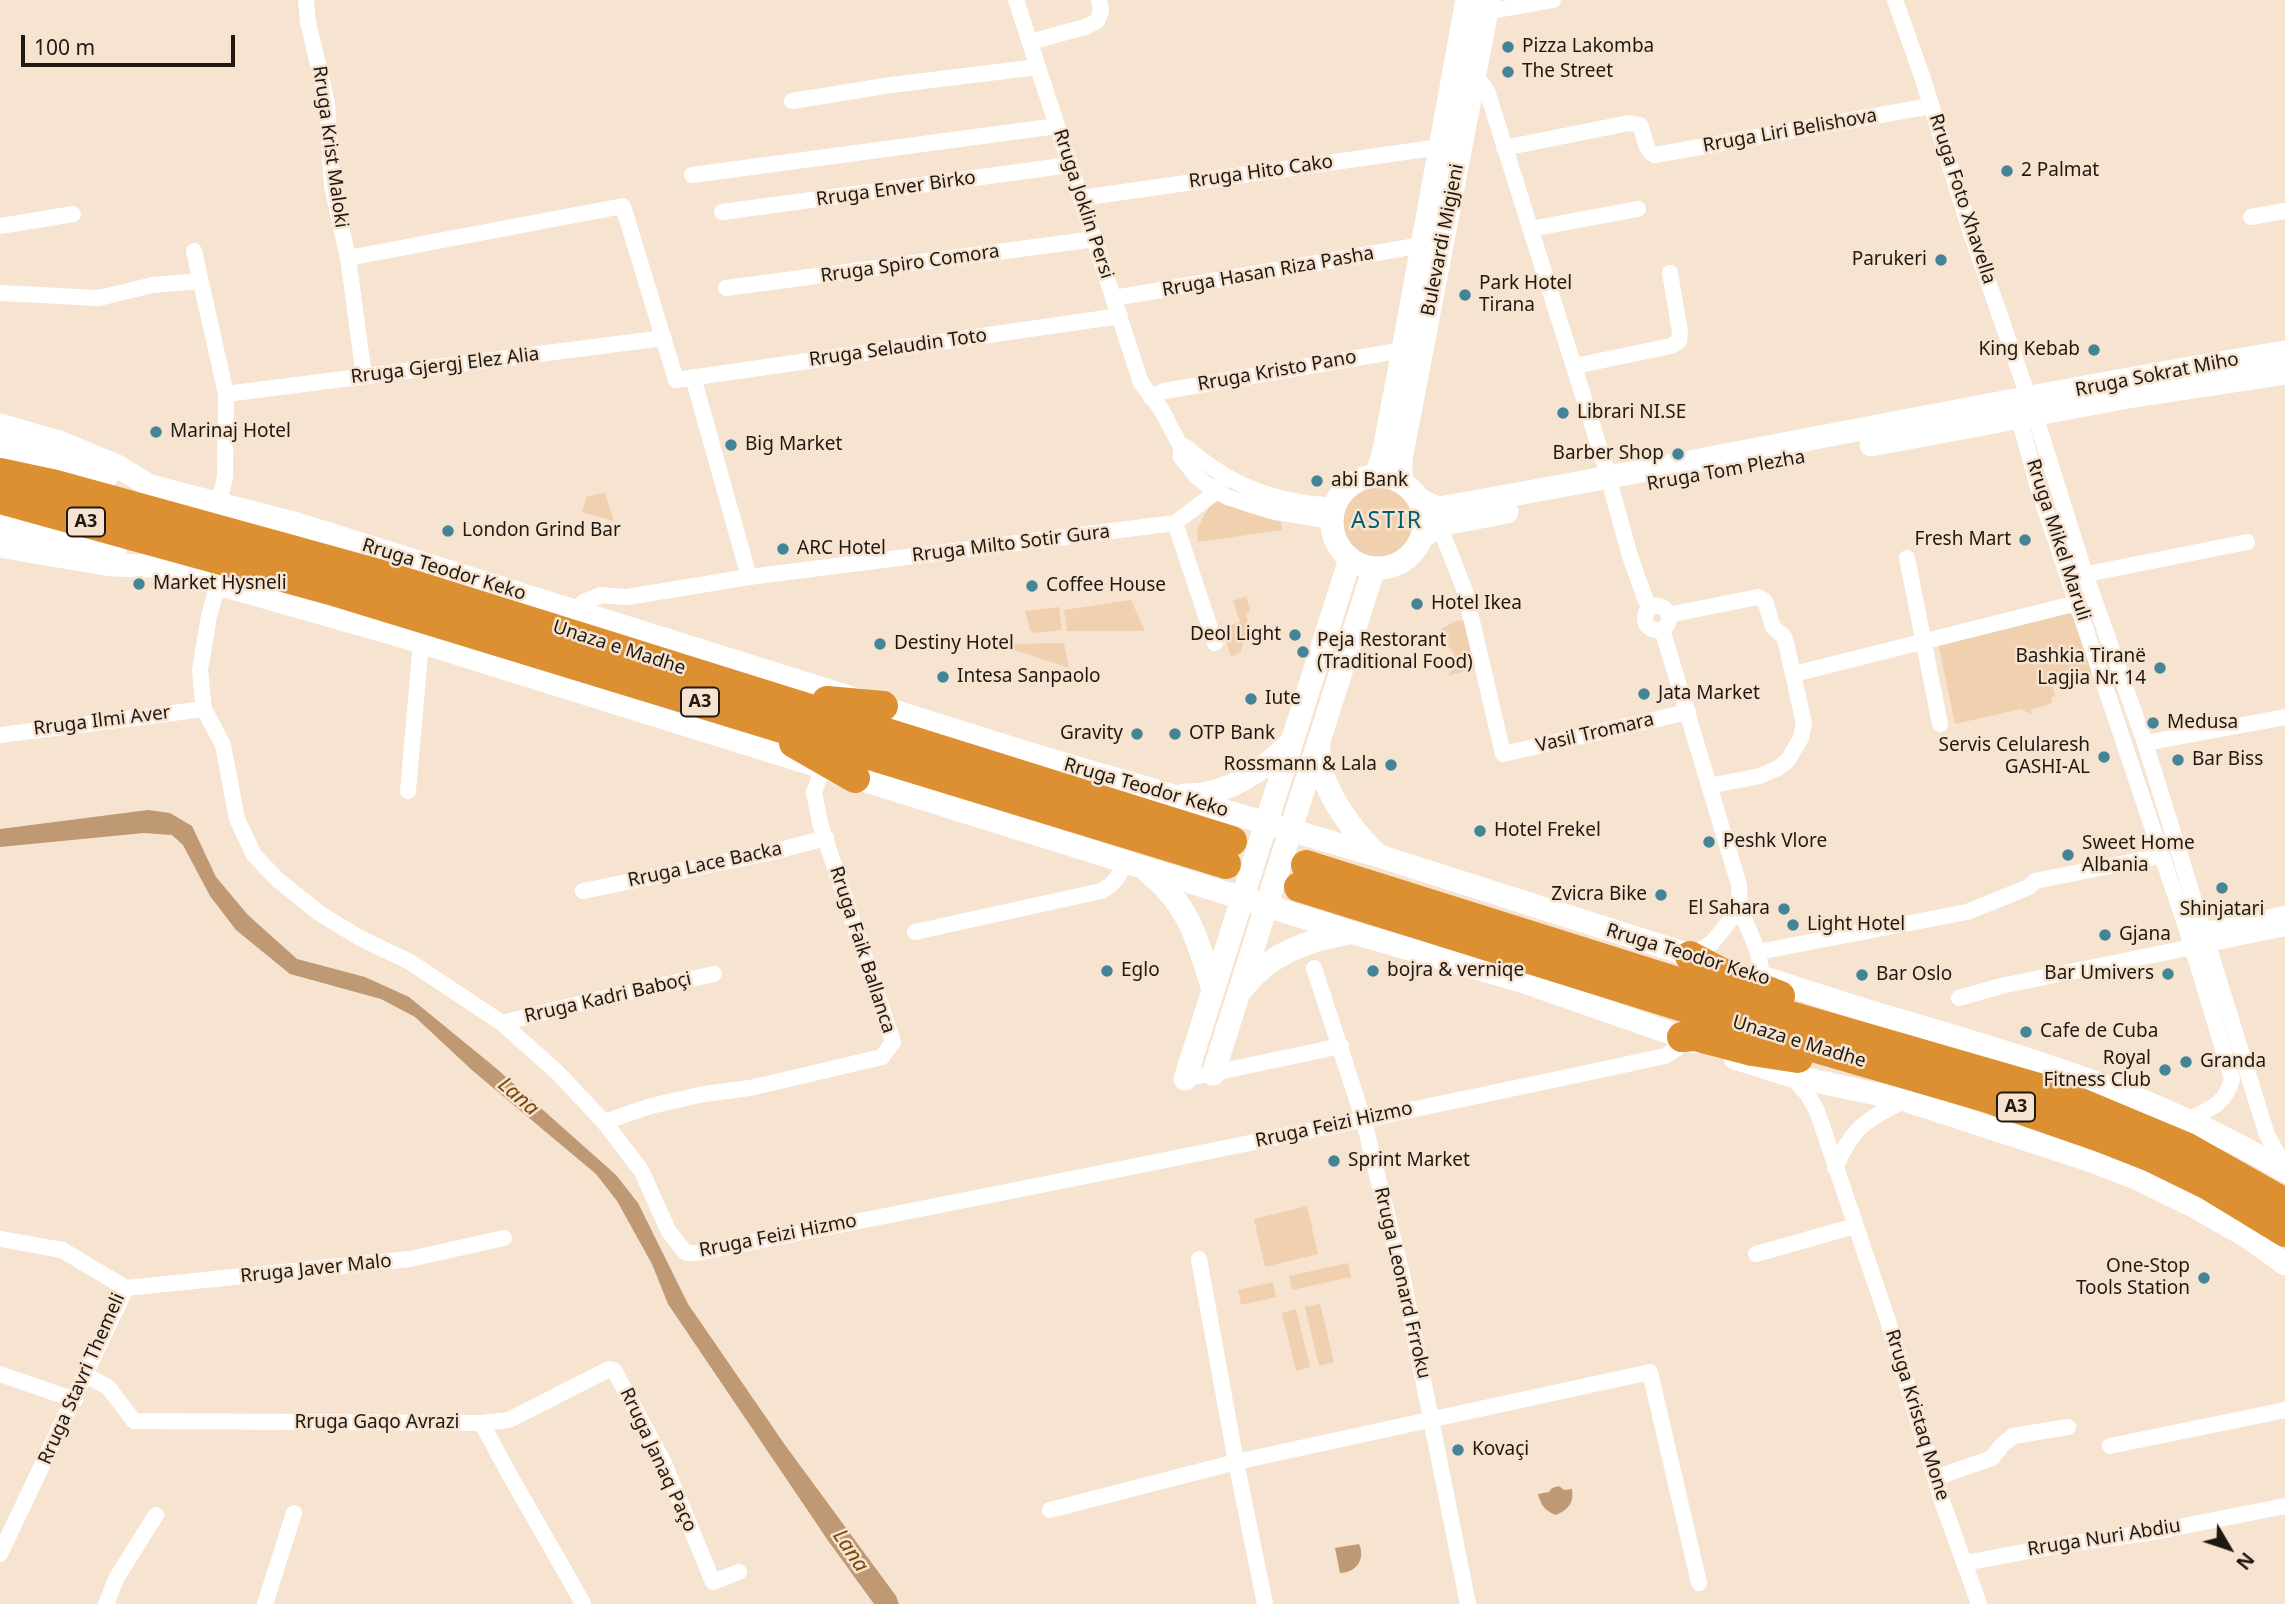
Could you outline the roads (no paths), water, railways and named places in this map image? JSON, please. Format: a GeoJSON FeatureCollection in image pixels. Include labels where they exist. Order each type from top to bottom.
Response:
{"type":"FeatureCollection","features":[{"type":"Feature","properties":{"kind":"highway","name":"Unaza e Madhe"},"geometry":{"type":"LineString","coordinates":[[0,473],[92,495],[383,576],[762,707],[1229,853]]}},
{"type":"Feature","properties":{"kind":"highway","name":"Unaza e Madhe"},"geometry":{"type":"LineString","coordinates":[[0,499],[762,707]]}},
{"type":"Feature","properties":{"kind":"highway"},"geometry":{"type":"LineString","coordinates":[[855,778],[789,740],[762,707],[805,697],[883,706]]}},
{"type":"Feature","properties":{"kind":"highway","name":"Unaza e Madhe"},"geometry":{"type":"LineString","coordinates":[[1302,876],[1818,1049],[2060,1094],[2186,1147],[2285,1203]]}},
{"type":"Feature","properties":{"kind":"highway"},"geometry":{"type":"LineString","coordinates":[[1682,1037],[1695,1036],[1752,1051],[1816,1060],[1928,1089],[1955,1075],[1940,1051],[1779,996],[1722,973],[1690,956]]}},
{"type":"Feature","properties":{"kind":"highway","name":"Unaza e Madhe"},"geometry":{"type":"LineString","coordinates":[[1955,1075],[2151,1157],[2208,1185],[2285,1232]]}},
{"type":"Feature","properties":{"kind":"main road","name":"Bulevardi Migjeni"},"geometry":{"type":"LineString","coordinates":[[1401,481],[1401,459],[1474,78],[1481,4]]}},
{"type":"Feature","properties":{"kind":"main road","name":"Bulevardi Migjeni"},"geometry":{"type":"LineString","coordinates":[[1376,475],[1383,455],[1440,147],[1481,4]]}},
{"type":"Feature","properties":{"kind":"main road","name":"Rruga Sokrat Miho"},"geometry":{"type":"LineString","coordinates":[[2024,408],[2285,352]]}},
{"type":"Feature","properties":{"kind":"main road","name":"Rruga Sokrat Miho"},"geometry":{"type":"LineString","coordinates":[[2024,408],[2128,397],[2285,373]]}},
{"type":"Feature","properties":{"kind":"main road","name":"Rruga Tom Plezha"},"geometry":{"type":"LineString","coordinates":[[1419,499],[1437,508],[1610,485],[2024,408]]}},
{"type":"Feature","properties":{"kind":"main road","name":"Rruga Teodor Keko"},"geometry":{"type":"LineString","coordinates":[[0,425],[59,442],[117,466],[150,486],[297,524],[1289,834],[1379,856],[1690,956],[1887,1017],[2005,1050],[2123,1092],[2187,1120],[2285,1169]]}},
{"type":"Feature","properties":{"kind":"main road"},"geometry":{"type":"LineString","coordinates":[[0,446],[150,486]]}},
{"type":"Feature","properties":{"kind":"main road"},"geometry":{"type":"LineString","coordinates":[[1376,475],[1401,481],[1419,499],[1431,531],[1405,560],[1391,566],[1374,568],[1350,559],[1340,548],[1334,535],[1333,513],[1342,493],[1354,483],[1376,475]]}},
{"type":"Feature","properties":{"kind":"main road","name":"Rruga Tom Plezha"},"geometry":{"type":"LineString","coordinates":[[1431,531],[1610,485]]}},
{"type":"Feature","properties":{"kind":"main road"},"geometry":{"type":"LineString","coordinates":[[9,525],[119,554],[421,642],[1132,864],[1244,894],[1354,933],[1521,981],[1752,1064],[1792,1076],[1905,1100],[1992,1127],[2136,1178],[2246,1236],[2285,1264]]}},
{"type":"Feature","properties":{"kind":"main road"},"geometry":{"type":"LineString","coordinates":[[0,546],[111,565],[155,566]]}},
{"type":"Feature","properties":{"kind":"main road"},"geometry":{"type":"LineString","coordinates":[[1185,1079],[1350,559]]}},
{"type":"Feature","properties":{"kind":"main road"},"geometry":{"type":"LineString","coordinates":[[1213,1074],[1374,568]]}},
{"type":"Feature","properties":{"kind":"main road"},"geometry":{"type":"LineString","coordinates":[[1321,736],[1321,760],[1335,800],[1361,840],[1379,856]]}},
{"type":"Feature","properties":{"kind":"main road"},"geometry":{"type":"LineString","coordinates":[[1168,795],[1195,796],[1237,783],[1265,766],[1293,739]]}},
{"type":"Feature","properties":{"kind":"main road"},"geometry":{"type":"LineString","coordinates":[[1132,864],[1168,888],[1179,903],[1195,936],[1213,990]]}},
{"type":"Feature","properties":{"kind":"main road"},"geometry":{"type":"LineString","coordinates":[[1238,996],[1256,971],[1274,959],[1313,942],[1354,933]]}},
{"type":"Feature","properties":{"kind":"street","name":"Rruga Krist Maloki"},"geometry":{"type":"LineString","coordinates":[[306,0],[308,22],[327,103],[332,186],[348,258],[364,376]]}},
{"type":"Feature","properties":{"kind":"street","name":"Rruga Joklin Persi"},"geometry":{"type":"LineString","coordinates":[[1016,0],[1141,383],[1161,409],[1181,447],[1181,457],[1196,477],[1305,503],[1333,513]]}},
{"type":"Feature","properties":{"kind":"street"},"geometry":{"type":"LineString","coordinates":[[1030,42],[1085,27],[1097,21],[1101,11],[1099,0]]}},
{"type":"Feature","properties":{"kind":"street"},"geometry":{"type":"LineString","coordinates":[[1481,4],[1553,0]]}},
{"type":"Feature","properties":{"kind":"street","name":"Rruga Foto Xhavella"},"geometry":{"type":"LineString","coordinates":[[1895,0],[1931,106],[2024,408]]}},
{"type":"Feature","properties":{"kind":"street"},"geometry":{"type":"LineString","coordinates":[[792,101],[891,85],[1038,68]]}},
{"type":"Feature","properties":{"kind":"street"},"geometry":{"type":"LineString","coordinates":[[1474,78],[1488,93],[1646,601]]}},
{"type":"Feature","properties":{"kind":"street","name":"Rruga Liri Belishova"},"geometry":{"type":"LineString","coordinates":[[1504,148],[1629,123],[1640,125],[1649,152],[1655,155],[1931,106]]}},
{"type":"Feature","properties":{"kind":"street"},"geometry":{"type":"LineString","coordinates":[[692,175],[1057,127]]}},
{"type":"Feature","properties":{"kind":"street","name":"Rruga Hito Cako"},"geometry":{"type":"LineString","coordinates":[[1081,198],[1440,147]]}},
{"type":"Feature","properties":{"kind":"street","name":"Rruga Enver Birko"},"geometry":{"type":"LineString","coordinates":[[722,212],[1070,165]]}},
{"type":"Feature","properties":{"kind":"street"},"geometry":{"type":"LineString","coordinates":[[348,258],[623,206],[664,338],[685,379],[749,577]]}},
{"type":"Feature","properties":{"kind":"street"},"geometry":{"type":"LineString","coordinates":[[1530,229],[1638,209]]}},
{"type":"Feature","properties":{"kind":"street"},"geometry":{"type":"LineString","coordinates":[[2251,217],[2285,211]]}},
{"type":"Feature","properties":{"kind":"street"},"geometry":{"type":"LineString","coordinates":[[0,226],[73,214]]}},
{"type":"Feature","properties":{"kind":"street","name":"Rruga Spiro Comora"},"geometry":{"type":"LineString","coordinates":[[726,288],[1094,239]]}},
{"type":"Feature","properties":{"kind":"street","name":"Rruga Hasan Riza Pasha"},"geometry":{"type":"LineString","coordinates":[[1114,298],[1422,246]]}},
{"type":"Feature","properties":{"kind":"street"},"geometry":{"type":"LineString","coordinates":[[194,251],[226,394],[225,477],[219,503]]}},
{"type":"Feature","properties":{"kind":"street"},"geometry":{"type":"LineString","coordinates":[[1575,366],[1671,346],[1679,341],[1680,332],[1670,273]]}},
{"type":"Feature","properties":{"kind":"street"},"geometry":{"type":"LineString","coordinates":[[0,293],[99,298],[153,285],[200,281]]}},
{"type":"Feature","properties":{"kind":"street","name":"Rruga Selaudin Toto"},"geometry":{"type":"LineString","coordinates":[[685,379],[1120,316]]}},
{"type":"Feature","properties":{"kind":"street","name":"Rruga Gjergj Elez Alia"},"geometry":{"type":"LineString","coordinates":[[226,394],[664,338]]}},
{"type":"Feature","properties":{"kind":"street","name":"Rruga Kristo Pano"},"geometry":{"type":"LineString","coordinates":[[1151,398],[1164,391],[1403,350]]}},
{"type":"Feature","properties":{"kind":"street","name":"Rruga Mikel Maruli"},"geometry":{"type":"LineString","coordinates":[[2024,408],[2040,494],[2146,743],[2207,937],[2285,1169]]}},
{"type":"Feature","properties":{"kind":"street"},"geometry":{"type":"LineString","coordinates":[[1215,643],[1175,523],[1221,484]]}},
{"type":"Feature","properties":{"kind":"street","name":"Rruga Milto Sotir Gura"},"geometry":{"type":"LineString","coordinates":[[575,610],[584,601],[601,596],[627,597],[749,577],[1175,523]]}},
{"type":"Feature","properties":{"kind":"street","name":"Vasil Tromara"},"geometry":{"type":"LineString","coordinates":[[1431,531],[1465,591],[1503,754],[1688,712]]}},
{"type":"Feature","properties":{"kind":"street"},"geometry":{"type":"LineString","coordinates":[[2077,576],[2247,542]]}},
{"type":"Feature","properties":{"kind":"street"},"geometry":{"type":"LineString","coordinates":[[1907,558],[1940,724]]}},
{"type":"Feature","properties":{"kind":"street","name":"Rruga Mikel Maruli"},"geometry":{"type":"LineString","coordinates":[[2077,576],[2077,603],[2190,940],[2232,1079],[2229,1091],[2221,1102],[2187,1120]]}},
{"type":"Feature","properties":{"kind":"street","name":"Rruga Feizi Hizmo"},"geometry":{"type":"LineString","coordinates":[[218,585],[209,616],[200,670],[205,709],[223,745],[237,819],[254,855],[278,880],[319,913],[360,938],[410,962],[502,1023],[558,1073],[604,1122],[641,1170],[664,1222],[678,1246],[686,1253],[1145,1166],[1665,1056],[1676,1049],[1682,1037]]}},
{"type":"Feature","properties":{"kind":"street"},"geometry":{"type":"LineString","coordinates":[[1709,786],[1760,776],[1778,768],[1788,760],[1801,738],[1804,723],[1784,637],[1773,627],[1765,601],[1758,597],[1665,622],[1688,712],[1709,786],[1739,885],[1740,908],[1758,952],[1762,977]]}},
{"type":"Feature","properties":{"kind":"street"},"geometry":{"type":"LineString","coordinates":[[1794,674],[2077,603]]}},
{"type":"Feature","properties":{"kind":"street"},"geometry":{"type":"LineString","coordinates":[[408,791],[421,642]]}},
{"type":"Feature","properties":{"kind":"street","name":"Rruga Ilmi Aver"},"geometry":{"type":"LineString","coordinates":[[0,735],[205,709]]}},
{"type":"Feature","properties":{"kind":"street"},"geometry":{"type":"LineString","coordinates":[[2146,743],[2285,717]]}},
{"type":"Feature","properties":{"kind":"street","name":"Rruga Faik Ballanca"},"geometry":{"type":"LineString","coordinates":[[604,1122],[651,1105],[750,1088],[882,1057],[890,1048],[892,1042],[820,823],[814,792],[823,768]]}},
{"type":"Feature","properties":{"kind":"street","name":"Rruga Lace Backa"},"geometry":{"type":"LineString","coordinates":[[583,891],[768,853],[826,838]]}},
{"type":"Feature","properties":{"kind":"street"},"geometry":{"type":"LineString","coordinates":[[1758,952],[1967,912],[2029,887],[2035,881],[2160,856]]}},
{"type":"Feature","properties":{"kind":"street"},"geometry":{"type":"LineString","coordinates":[[915,932],[1101,891],[1112,885],[1132,864]]}},
{"type":"Feature","properties":{"kind":"street"},"geometry":{"type":"LineString","coordinates":[[1690,956],[1712,943],[1740,908]]}},
{"type":"Feature","properties":{"kind":"street"},"geometry":{"type":"LineString","coordinates":[[2207,937],[2285,914]]}},
{"type":"Feature","properties":{"kind":"street"},"geometry":{"type":"LineString","coordinates":[[1959,998],[2190,940],[2285,928]]}},
{"type":"Feature","properties":{"kind":"street","name":"Rruga Leonard Frroku"},"geometry":{"type":"LineString","coordinates":[[1314,968],[1363,1118],[1408,1302],[1468,1604]]}},
{"type":"Feature","properties":{"kind":"street","name":"Rruga Kadri Baboçi"},"geometry":{"type":"LineString","coordinates":[[502,1023],[714,974]]}},
{"type":"Feature","properties":{"kind":"street"},"geometry":{"type":"LineString","coordinates":[[1185,1079],[1341,1046]]}},
{"type":"Feature","properties":{"kind":"street","name":"Rruga Kristaq Mone"},"geometry":{"type":"LineString","coordinates":[[1792,1076],[1817,1111],[1888,1321],[1935,1478],[1979,1604]]}},
{"type":"Feature","properties":{"kind":"street"},"geometry":{"type":"LineString","coordinates":[[1835,1168],[1851,1135],[1862,1123],[1905,1100]]}},
{"type":"Feature","properties":{"kind":"street"},"geometry":{"type":"LineString","coordinates":[[1756,1254],[1855,1226]]}},
{"type":"Feature","properties":{"kind":"street","name":"Rruga Javer Malo"},"geometry":{"type":"LineString","coordinates":[[126,1288],[410,1259],[504,1238]]}},
{"type":"Feature","properties":{"kind":"street","name":"Rruga Stavri Themeli"},"geometry":{"type":"LineString","coordinates":[[0,1239],[62,1250],[126,1288],[75,1400],[5,1531],[0,1554]]}},
{"type":"Feature","properties":{"kind":"street"},"geometry":{"type":"LineString","coordinates":[[1199,1259],[1265,1604]]}},
{"type":"Feature","properties":{"kind":"street","name":"Rruga Janaq Paço"},"geometry":{"type":"LineString","coordinates":[[482,1423],[509,1420],[609,1369],[614,1370],[663,1461],[713,1582],[739,1572]]}},
{"type":"Feature","properties":{"kind":"street"},"geometry":{"type":"LineString","coordinates":[[1050,1510],[1236,1462],[1650,1372],[1699,1583]]}},
{"type":"Feature","properties":{"kind":"street"},"geometry":{"type":"LineString","coordinates":[[0,1374],[75,1400]]}},
{"type":"Feature","properties":{"kind":"street","name":"Rruga Gaqo Avrazi"},"geometry":{"type":"LineString","coordinates":[[85,1375],[108,1387],[134,1421],[482,1423],[583,1604]]}},
{"type":"Feature","properties":{"kind":"street"},"geometry":{"type":"LineString","coordinates":[[2110,1446],[2285,1410]]}},
{"type":"Feature","properties":{"kind":"street"},"geometry":{"type":"LineString","coordinates":[[1935,1478],[1992,1458],[2013,1436],[2068,1427]]}},
{"type":"Feature","properties":{"kind":"street","name":"Rruga Nuri Abdiu"},"geometry":{"type":"LineString","coordinates":[[1965,1563],[2067,1544],[2148,1533],[2285,1506]]}},
{"type":"Feature","properties":{"kind":"street"},"geometry":{"type":"LineString","coordinates":[[265,1604],[294,1513]]}},
{"type":"Feature","properties":{"kind":"street"},"geometry":{"type":"LineString","coordinates":[[106,1604],[117,1577],[156,1515]]}},
{"type":"Feature","properties":{"kind":"water","name":"Lana"},"geometry":{"type":"Polygon","coordinates":[[[148,810],[170,813],[192,826],[216,877],[248,915],[297,959],[365,977],[409,997],[497,1069],[616,1175],[638,1203],[688,1304],[785,1445],[896,1596],[899,1604],[874,1604],[829,1542],[668,1304],[652,1264],[617,1201],[596,1174],[473,1071],[415,1017],[381,999],[290,974],[236,930],[210,896],[183,845],[172,835],[144,833],[0,847],[0,829],[148,810]]]}},
{"type":"Feature","properties":{"kind":"water"},"geometry":{"type":"Polygon","coordinates":[[[1559,1486],[1564,1490],[1572,1489],[1572,1498],[1567,1508],[1556,1515],[1544,1507],[1538,1494],[1559,1486]]]}},
{"type":"Feature","properties":{"kind":"water"},"geometry":{"type":"Polygon","coordinates":[[[1359,1544],[1361,1555],[1358,1564],[1351,1571],[1340,1573],[1335,1548],[1359,1544]]]}},
{"type":"Feature","properties":{"kind":"place","name":"Pizza Lakomba"},"geometry":{"type":"Point","coordinates":[1508,47]}},
{"type":"Feature","properties":{"kind":"place","name":"The Street"},"geometry":{"type":"Point","coordinates":[1508,72]}},
{"type":"Feature","properties":{"kind":"place","name":"2 Palmat"},"geometry":{"type":"Point","coordinates":[2007,171]}},
{"type":"Feature","properties":{"kind":"place","name":"Parukeri"},"geometry":{"type":"Point","coordinates":[1941,260]}},
{"type":"Feature","properties":{"kind":"place","name":"Park Hotel Tirana"},"geometry":{"type":"Point","coordinates":[1465,295]}},
{"type":"Feature","properties":{"kind":"place","name":"King Kebab"},"geometry":{"type":"Point","coordinates":[2094,350]}},
{"type":"Feature","properties":{"kind":"place","name":"Librari NI.SE"},"geometry":{"type":"Point","coordinates":[1563,413]}},
{"type":"Feature","properties":{"kind":"place","name":"Marinaj Hotel"},"geometry":{"type":"Point","coordinates":[156,432]}},
{"type":"Feature","properties":{"kind":"place","name":"Big Market"},"geometry":{"type":"Point","coordinates":[731,445]}},
{"type":"Feature","properties":{"kind":"place","name":"Barber Shop"},"geometry":{"type":"Point","coordinates":[1678,454]}},
{"type":"Feature","properties":{"kind":"place","name":"abi Bank"},"geometry":{"type":"Point","coordinates":[1317,481]}},
{"type":"Feature","properties":{"kind":"place","name":"London Grind Bar"},"geometry":{"type":"Point","coordinates":[448,531]}},
{"type":"Feature","properties":{"kind":"place","name":"Fresh Mart"},"geometry":{"type":"Point","coordinates":[2025,540]}},
{"type":"Feature","properties":{"kind":"place","name":"ARC Hotel"},"geometry":{"type":"Point","coordinates":[783,549]}},
{"type":"Feature","properties":{"kind":"place","name":"Market Hysneli"},"geometry":{"type":"Point","coordinates":[139,584]}},
{"type":"Feature","properties":{"kind":"place","name":"Coffee House"},"geometry":{"type":"Point","coordinates":[1032,586]}},
{"type":"Feature","properties":{"kind":"place","name":"Hotel Ikea"},"geometry":{"type":"Point","coordinates":[1417,604]}},
{"type":"Feature","properties":{"kind":"place","name":"Deol Light"},"geometry":{"type":"Point","coordinates":[1295,635]}},
{"type":"Feature","properties":{"kind":"place","name":"Destiny Hotel"},"geometry":{"type":"Point","coordinates":[880,644]}},
{"type":"Feature","properties":{"kind":"place","name":"Peja Restorant (Traditional Food)"},"geometry":{"type":"Point","coordinates":[1303,652]}},
{"type":"Feature","properties":{"kind":"place","name":"Bashkia Tiranë Lagjia Nr. 14"},"geometry":{"type":"Point","coordinates":[2160,668]}},
{"type":"Feature","properties":{"kind":"place","name":"Intesa Sanpaolo"},"geometry":{"type":"Point","coordinates":[943,677]}},
{"type":"Feature","properties":{"kind":"place","name":"Jata Market"},"geometry":{"type":"Point","coordinates":[1644,694]}},
{"type":"Feature","properties":{"kind":"place","name":"Iute"},"geometry":{"type":"Point","coordinates":[1251,699]}},
{"type":"Feature","properties":{"kind":"place","name":"Medusa"},"geometry":{"type":"Point","coordinates":[2153,723]}},
{"type":"Feature","properties":{"kind":"place","name":"Gravity"},"geometry":{"type":"Point","coordinates":[1137,734]}},
{"type":"Feature","properties":{"kind":"place","name":"OTP Bank"},"geometry":{"type":"Point","coordinates":[1175,734]}},
{"type":"Feature","properties":{"kind":"place","name":"Servis Celularesh GASHI-AL"},"geometry":{"type":"Point","coordinates":[2104,757]}},
{"type":"Feature","properties":{"kind":"place","name":"Bar Biss"},"geometry":{"type":"Point","coordinates":[2178,760]}},
{"type":"Feature","properties":{"kind":"place","name":"Rossmann & Lala"},"geometry":{"type":"Point","coordinates":[1391,765]}},
{"type":"Feature","properties":{"kind":"place","name":"Hotel Frekel"},"geometry":{"type":"Point","coordinates":[1480,831]}},
{"type":"Feature","properties":{"kind":"place","name":"Peshk Vlore"},"geometry":{"type":"Point","coordinates":[1709,842]}},
{"type":"Feature","properties":{"kind":"place","name":"Sweet Home Albania"},"geometry":{"type":"Point","coordinates":[2068,855]}},
{"type":"Feature","properties":{"kind":"place","name":"Shinjatari"},"geometry":{"type":"Point","coordinates":[2222,888]}},
{"type":"Feature","properties":{"kind":"place","name":"Zvicra Bike"},"geometry":{"type":"Point","coordinates":[1661,895]}},
{"type":"Feature","properties":{"kind":"place","name":"El Sahara"},"geometry":{"type":"Point","coordinates":[1784,909]}},
{"type":"Feature","properties":{"kind":"place","name":"Light Hotel"},"geometry":{"type":"Point","coordinates":[1793,925]}},
{"type":"Feature","properties":{"kind":"place","name":"Gjana"},"geometry":{"type":"Point","coordinates":[2105,935]}},
{"type":"Feature","properties":{"kind":"place","name":"Eglo"},"geometry":{"type":"Point","coordinates":[1107,971]}},
{"type":"Feature","properties":{"kind":"place","name":"bojra & verniqe"},"geometry":{"type":"Point","coordinates":[1373,971]}},
{"type":"Feature","properties":{"kind":"place","name":"Bar Umivers"},"geometry":{"type":"Point","coordinates":[2168,974]}},
{"type":"Feature","properties":{"kind":"place","name":"Bar Oslo"},"geometry":{"type":"Point","coordinates":[1862,975]}},
{"type":"Feature","properties":{"kind":"place","name":"Cafe de Cuba"},"geometry":{"type":"Point","coordinates":[2026,1032]}},
{"type":"Feature","properties":{"kind":"place","name":"Granda"},"geometry":{"type":"Point","coordinates":[2186,1062]}},
{"type":"Feature","properties":{"kind":"place","name":"Royal Fitness Club"},"geometry":{"type":"Point","coordinates":[2165,1070]}},
{"type":"Feature","properties":{"kind":"place","name":"Sprint Market"},"geometry":{"type":"Point","coordinates":[1334,1161]}},
{"type":"Feature","properties":{"kind":"place","name":"One-Stop Tools Station"},"geometry":{"type":"Point","coordinates":[2204,1278]}},
{"type":"Feature","properties":{"kind":"place","name":"Kovaçi"},"geometry":{"type":"Point","coordinates":[1458,1450]}},
{"type":"Feature","properties":{"kind":"district","name":"ASTIR"},"geometry":{"type":"Point","coordinates":[1387,521]}}]}
